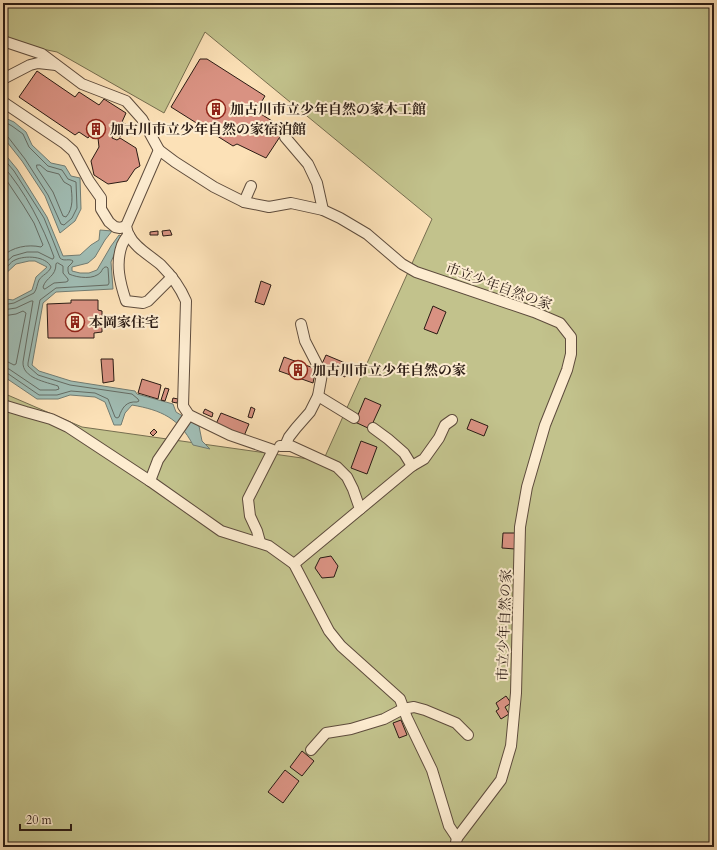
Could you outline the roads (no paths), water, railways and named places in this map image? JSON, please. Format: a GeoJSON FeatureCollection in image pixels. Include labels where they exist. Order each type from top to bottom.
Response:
{"type":"FeatureCollection","features":[{"type":"Feature","properties":{"kind":"lane","name":"市立少年自然の家"},"geometry":{"type":"LineString","coordinates":[[3,41],[42,54],[82,84],[126,101],[142,119],[159,150],[214,187],[244,202],[270,207],[291,203],[323,210],[367,234],[402,264],[416,272],[534,312],[560,323],[571,337],[571,354],[568,370],[545,425],[527,487],[520,527],[516,693],[512,746],[501,780],[456,842]]}},
{"type":"Feature","properties":{"kind":"lane"},"geometry":{"type":"LineString","coordinates":[[3,79],[30,65],[38,63],[56,65]]}},
{"type":"Feature","properties":{"kind":"lane"},"geometry":{"type":"LineString","coordinates":[[3,102],[64,143],[73,151],[89,181],[101,198],[101,209],[109,222],[115,227],[127,230],[138,247],[160,265],[182,290],[186,301],[183,406],[189,415],[230,435],[273,450]]}},
{"type":"Feature","properties":{"kind":"lane"},"geometry":{"type":"LineString","coordinates":[[286,137],[308,164],[317,183],[323,210]]}},
{"type":"Feature","properties":{"kind":"lane"},"geometry":{"type":"LineString","coordinates":[[159,150],[120,250],[118,263],[122,301],[148,301],[172,277]]}},
{"type":"Feature","properties":{"kind":"lane"},"geometry":{"type":"LineString","coordinates":[[244,202],[251,186]]}},
{"type":"Feature","properties":{"kind":"lane"},"geometry":{"type":"LineString","coordinates":[[286,446],[289,437],[310,412],[318,396],[322,374],[305,341],[300,324]]}},
{"type":"Feature","properties":{"kind":"lane"},"geometry":{"type":"LineString","coordinates":[[318,396],[354,418]]}},
{"type":"Feature","properties":{"kind":"lane"},"geometry":{"type":"LineString","coordinates":[[3,405],[51,419],[68,427],[150,481],[221,531],[270,546],[294,564],[329,631],[341,646],[400,699],[407,718],[432,770],[449,826],[456,842]]}},
{"type":"Feature","properties":{"kind":"lane"},"geometry":{"type":"LineString","coordinates":[[150,481],[158,460],[189,415]]}},
{"type":"Feature","properties":{"kind":"lane"},"geometry":{"type":"LineString","coordinates":[[294,564],[412,466],[424,459],[439,438],[445,425],[452,420]]}},
{"type":"Feature","properties":{"kind":"lane"},"geometry":{"type":"LineString","coordinates":[[373,428],[404,453],[412,466]]}},
{"type":"Feature","properties":{"kind":"lane"},"geometry":{"type":"LineString","coordinates":[[260,542],[250,516],[248,499],[273,450],[280,446],[291,446],[337,467],[347,477],[360,509]]}},
{"type":"Feature","properties":{"kind":"lane"},"geometry":{"type":"LineString","coordinates":[[311,750],[326,732],[351,729],[384,718],[403,709],[414,707],[456,723],[468,735]]}},
{"type":"Feature","properties":{"kind":"water"},"geometry":{"type":"Polygon","coordinates":[[[3,117],[14,122],[26,132],[32,145],[51,163],[65,166],[71,176],[80,178],[81,209],[75,221],[60,233],[45,196],[22,161],[3,137],[3,117]]]}},
{"type":"Feature","properties":{"kind":"water"},"geometry":{"type":"Polygon","coordinates":[[[3,152],[17,169],[47,217],[63,256],[80,255],[99,240],[100,230],[112,231],[95,257],[88,263],[72,267],[72,271],[89,273],[97,270],[119,235],[122,236],[111,262],[113,289],[56,292],[43,303],[32,365],[39,371],[71,381],[135,391],[137,394],[173,404],[176,412],[199,426],[202,441],[210,449],[193,445],[182,428],[175,422],[152,410],[132,405],[125,413],[121,425],[114,425],[105,402],[95,397],[70,395],[58,399],[37,399],[3,376],[3,302],[6,299],[13,300],[32,290],[36,277],[47,267],[35,261],[29,261],[16,264],[3,276],[3,152]]]}},
{"type":"Feature","properties":{"kind":"place","name":"加古川市立少年自然の家木工館"},"geometry":{"type":"Point","coordinates":[216,109]}},
{"type":"Feature","properties":{"kind":"place","name":"加古川市立少年自然の家宿泊館"},"geometry":{"type":"Point","coordinates":[96,129]}},
{"type":"Feature","properties":{"kind":"place","name":"本岡家住宅"},"geometry":{"type":"Point","coordinates":[75,322]}},
{"type":"Feature","properties":{"kind":"place","name":"加古川市立少年自然の家"},"geometry":{"type":"Point","coordinates":[298,370]}}]}
